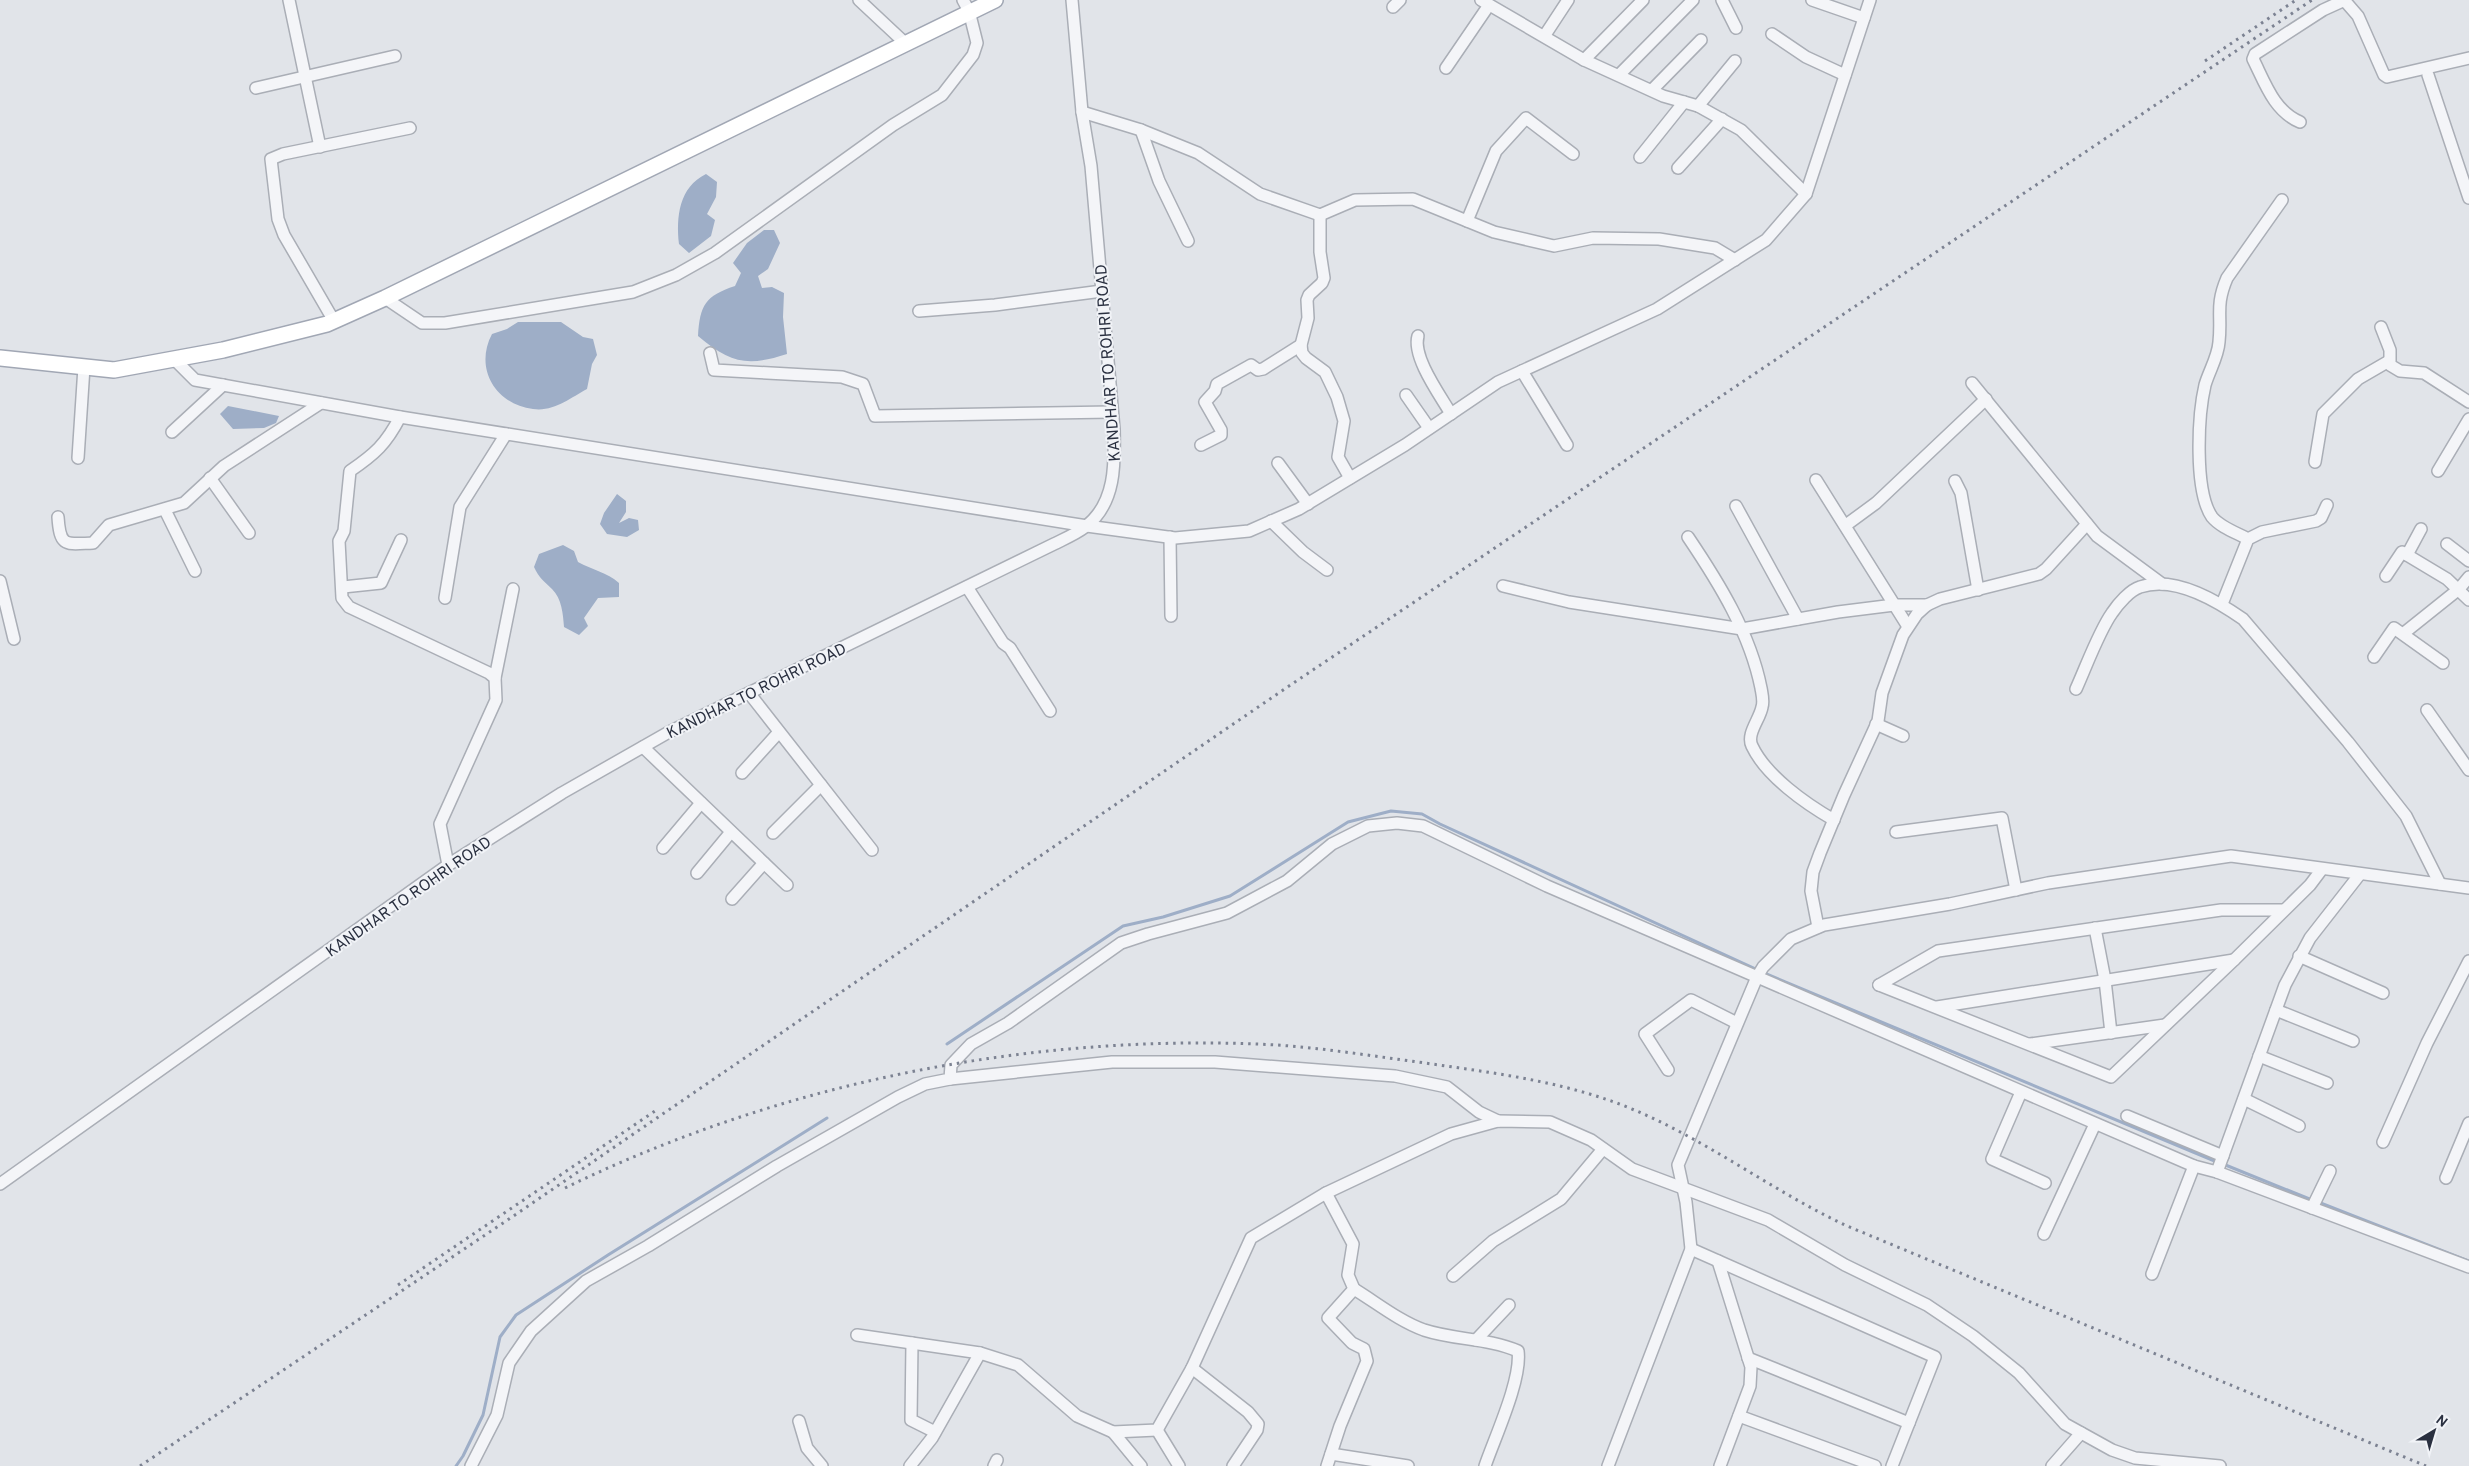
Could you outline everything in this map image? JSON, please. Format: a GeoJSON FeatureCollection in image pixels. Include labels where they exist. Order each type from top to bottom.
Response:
{"type":"FeatureCollection","features":[{"type":"Feature","properties":{"kind":"main road"},"geometry":{"type":"LineString","coordinates":[[0,358],[114,370],[223,350],[334,321],[385,298],[905,43],[966,6],[995,0]]}},
{"type":"Feature","properties":{"kind":"street"},"geometry":{"type":"LineString","coordinates":[[289,0],[320,147]]}},
{"type":"Feature","properties":{"kind":"street"},"geometry":{"type":"LineString","coordinates":[[859,0],[905,43]]}},
{"type":"Feature","properties":{"kind":"street","name":"KANDHAR TO ROHRI ROAD"},"geometry":{"type":"LineString","coordinates":[[0,1184],[448,865],[562,793],[643,747],[749,693],[967,587],[1087,526],[1106,502],[1115,470],[1112,412],[1091,166],[1082,112],[1072,0]]}},
{"type":"Feature","properties":{"kind":"street"},"geometry":{"type":"LineString","coordinates":[[1544,35],[1568,0]]}},
{"type":"Feature","properties":{"kind":"street"},"geometry":{"type":"LineString","coordinates":[[1584,60],[1643,0]]}},
{"type":"Feature","properties":{"kind":"street"},"geometry":{"type":"LineString","coordinates":[[1619,75],[1693,0]]}},
{"type":"Feature","properties":{"kind":"street"},"geometry":{"type":"LineString","coordinates":[[1722,0],[1736,28]]}},
{"type":"Feature","properties":{"kind":"street"},"geometry":{"type":"LineString","coordinates":[[1812,0],[1864,18]]}},
{"type":"Feature","properties":{"kind":"street"},"geometry":{"type":"LineString","coordinates":[[174,359],[195,380],[506,434],[1087,526],[1170,537],[1249,530],[1308,504],[1451,414],[1498,382],[1657,309],[1766,240],[1806,194],[1870,0]]}},
{"type":"Feature","properties":{"kind":"street"},"geometry":{"type":"LineString","coordinates":[[2300,122],[2289,117],[2279,106],[2253,58],[2255,54],[2323,10],[2344,0],[2358,16],[2384,75],[2387,77],[2469,58]]}},
{"type":"Feature","properties":{"kind":"street"},"geometry":{"type":"LineString","coordinates":[[1446,68],[1485,2],[1584,60],[1652,90],[1698,106],[1741,130],[1806,194]]}},
{"type":"Feature","properties":{"kind":"street"},"geometry":{"type":"LineString","coordinates":[[385,298],[422,323],[445,323],[633,292],[676,275],[715,253],[893,125],[942,95],[973,55],[977,43],[966,6]]}},
{"type":"Feature","properties":{"kind":"street"},"geometry":{"type":"LineString","coordinates":[[1772,34],[1806,57],[1831,71],[1845,75]]}},
{"type":"Feature","properties":{"kind":"street"},"geometry":{"type":"LineString","coordinates":[[1652,90],[1701,40]]}},
{"type":"Feature","properties":{"kind":"street"},"geometry":{"type":"LineString","coordinates":[[256,88],[395,56]]}},
{"type":"Feature","properties":{"kind":"street"},"geometry":{"type":"LineString","coordinates":[[1698,106],[1735,61]]}},
{"type":"Feature","properties":{"kind":"street"},"geometry":{"type":"LineString","coordinates":[[2428,75],[2469,198]]}},
{"type":"Feature","properties":{"kind":"street"},"geometry":{"type":"LineString","coordinates":[[1640,156],[1684,102]]}},
{"type":"Feature","properties":{"kind":"street"},"geometry":{"type":"LineString","coordinates":[[1082,112],[1141,130],[1198,153],[1260,194],[1320,215],[1355,200],[1413,199],[1494,232],[1554,246],[1593,238],[1659,240],[1716,248],[1735,260]]}},
{"type":"Feature","properties":{"kind":"street"},"geometry":{"type":"LineString","coordinates":[[1467,221],[1496,151],[1526,118],[1574,154]]}},
{"type":"Feature","properties":{"kind":"street"},"geometry":{"type":"LineString","coordinates":[[1678,168],[1722,119]]}},
{"type":"Feature","properties":{"kind":"street"},"geometry":{"type":"LineString","coordinates":[[334,321],[284,235],[278,219],[271,159],[274,156],[410,128]]}},
{"type":"Feature","properties":{"kind":"street"},"geometry":{"type":"LineString","coordinates":[[1141,130],[1159,182],[1188,241]]}},
{"type":"Feature","properties":{"kind":"street"},"geometry":{"type":"LineString","coordinates":[[2248,539],[2212,516],[2204,496],[2197,452],[2205,386],[2219,342],[2218,307],[2222,290],[2227,278],[2282,200]]}},
{"type":"Feature","properties":{"kind":"street"},"geometry":{"type":"LineString","coordinates":[[1320,215],[1320,252],[1324,278],[1322,283],[1306,300],[1308,318],[1301,345],[1302,353],[1325,372],[1337,397],[1344,421],[1338,457],[1350,478]]}},
{"type":"Feature","properties":{"kind":"street"},"geometry":{"type":"LineString","coordinates":[[919,311],[995,305],[1102,291]]}},
{"type":"Feature","properties":{"kind":"street"},"geometry":{"type":"LineString","coordinates":[[2381,327],[2390,350],[2390,365],[2400,370],[2424,373],[2469,402]]}},
{"type":"Feature","properties":{"kind":"street"},"geometry":{"type":"LineString","coordinates":[[1418,336],[1416,343],[1424,366],[1451,414]]}},
{"type":"Feature","properties":{"kind":"street"},"geometry":{"type":"LineString","coordinates":[[1201,445],[1221,435],[1222,430],[1205,402],[1215,391],[1217,384],[1251,364],[1258,370],[1264,369],[1301,345]]}},
{"type":"Feature","properties":{"kind":"street"},"geometry":{"type":"LineString","coordinates":[[710,353],[714,370],[842,377],[863,384],[875,416],[1112,412]]}},
{"type":"Feature","properties":{"kind":"street"},"geometry":{"type":"LineString","coordinates":[[2315,462],[2323,414],[2358,379],[2389,361]]}},
{"type":"Feature","properties":{"kind":"street"},"geometry":{"type":"LineString","coordinates":[[78,458],[84,367]]}},
{"type":"Feature","properties":{"kind":"street"},"geometry":{"type":"LineString","coordinates":[[1522,371],[1567,445]]}},
{"type":"Feature","properties":{"kind":"street"},"geometry":{"type":"LineString","coordinates":[[1972,383],[2096,536],[2162,584]]}},
{"type":"Feature","properties":{"kind":"street"},"geometry":{"type":"LineString","coordinates":[[172,432],[223,385]]}},
{"type":"Feature","properties":{"kind":"street"},"geometry":{"type":"LineString","coordinates":[[1406,395],[1429,428]]}},
{"type":"Feature","properties":{"kind":"street"},"geometry":{"type":"LineString","coordinates":[[1846,525],[1876,503],[1986,399]]}},
{"type":"Feature","properties":{"kind":"street"},"geometry":{"type":"LineString","coordinates":[[58,517],[59,536],[62,541],[68,544],[93,543],[109,525],[184,503],[224,466],[321,402]]}},
{"type":"Feature","properties":{"kind":"street"},"geometry":{"type":"LineString","coordinates":[[400,417],[389,438],[371,456],[350,471],[344,531],[339,541],[343,587],[342,598],[350,606],[489,672],[495,678]]}},
{"type":"Feature","properties":{"kind":"street"},"geometry":{"type":"LineString","coordinates":[[2438,471],[2469,420]]}},
{"type":"Feature","properties":{"kind":"street"},"geometry":{"type":"LineString","coordinates":[[445,598],[460,507],[506,434]]}},
{"type":"Feature","properties":{"kind":"street"},"geometry":{"type":"LineString","coordinates":[[1278,463],[1308,504]]}},
{"type":"Feature","properties":{"kind":"street"},"geometry":{"type":"LineString","coordinates":[[210,478],[249,533]]}},
{"type":"Feature","properties":{"kind":"street"},"geometry":{"type":"LineString","coordinates":[[1816,480],[1846,525],[1907,626]]}},
{"type":"Feature","properties":{"kind":"street"},"geometry":{"type":"LineString","coordinates":[[1955,481],[1961,494],[1978,590]]}},
{"type":"Feature","properties":{"kind":"street"},"geometry":{"type":"LineString","coordinates":[[1736,506],[1798,619]]}},
{"type":"Feature","properties":{"kind":"street"},"geometry":{"type":"LineString","coordinates":[[2222,604],[2248,539],[2262,532],[2316,521],[2321,518],[2327,506]]}},
{"type":"Feature","properties":{"kind":"street"},"geometry":{"type":"LineString","coordinates":[[165,510],[195,571]]}},
{"type":"Feature","properties":{"kind":"street"},"geometry":{"type":"LineString","coordinates":[[1271,521],[1303,552],[1327,570]]}},
{"type":"Feature","properties":{"kind":"street"},"geometry":{"type":"LineString","coordinates":[[1503,586],[1569,602],[1742,629],[1894,605],[1927,604],[2038,574],[2046,569],[2087,524]]}},
{"type":"Feature","properties":{"kind":"street"},"geometry":{"type":"LineString","coordinates":[[2407,555],[2421,529]]}},
{"type":"Feature","properties":{"kind":"street"},"geometry":{"type":"LineString","coordinates":[[1170,537],[1171,616]]}},
{"type":"Feature","properties":{"kind":"street"},"geometry":{"type":"LineString","coordinates":[[1688,537],[1713,574],[1742,629],[1761,687],[1763,704],[1750,738],[1751,745],[1782,782],[1806,804],[1834,820]]}},
{"type":"Feature","properties":{"kind":"street"},"geometry":{"type":"LineString","coordinates":[[343,587],[381,582],[401,540]]}},
{"type":"Feature","properties":{"kind":"street"},"geometry":{"type":"LineString","coordinates":[[2447,544],[2469,561]]}},
{"type":"Feature","properties":{"kind":"street"},"geometry":{"type":"LineString","coordinates":[[2386,576],[2402,552],[2447,579],[2469,600]]}},
{"type":"Feature","properties":{"kind":"street"},"geometry":{"type":"LineString","coordinates":[[2404,633],[2459,589],[2469,577]]}},
{"type":"Feature","properties":{"kind":"street"},"geometry":{"type":"LineString","coordinates":[[0,581],[14,639]]}},
{"type":"Feature","properties":{"kind":"street"},"geometry":{"type":"LineString","coordinates":[[2076,689],[2112,613],[2132,591],[2140,586],[2175,585],[2222,604],[2243,618],[2348,742],[2406,816],[2440,884]]}},
{"type":"Feature","properties":{"kind":"street"},"geometry":{"type":"LineString","coordinates":[[967,587],[1003,643],[1010,648],[1050,711]]}},
{"type":"Feature","properties":{"kind":"street"},"geometry":{"type":"LineString","coordinates":[[448,865],[440,824],[496,700],[495,678],[513,588]]}},
{"type":"Feature","properties":{"kind":"street"},"geometry":{"type":"LineString","coordinates":[[1818,927],[1812,898],[1814,872],[1834,820],[1876,724],[1882,693],[1907,626],[1927,604]]}},
{"type":"Feature","properties":{"kind":"street"},"geometry":{"type":"LineString","coordinates":[[2374,656],[2394,628],[2404,633],[2443,663]]}},
{"type":"Feature","properties":{"kind":"street"},"geometry":{"type":"LineString","coordinates":[[749,693],[872,850]]}},
{"type":"Feature","properties":{"kind":"street"},"geometry":{"type":"LineString","coordinates":[[2426,710],[2469,770]]}},
{"type":"Feature","properties":{"kind":"street"},"geometry":{"type":"LineString","coordinates":[[1876,724],[1903,736]]}},
{"type":"Feature","properties":{"kind":"street"},"geometry":{"type":"LineString","coordinates":[[742,773],[779,732]]}},
{"type":"Feature","properties":{"kind":"street"},"geometry":{"type":"LineString","coordinates":[[643,747],[787,885]]}},
{"type":"Feature","properties":{"kind":"street"},"geometry":{"type":"LineString","coordinates":[[773,833],[821,785]]}},
{"type":"Feature","properties":{"kind":"street"},"geometry":{"type":"LineString","coordinates":[[663,848],[701,802]]}},
{"type":"Feature","properties":{"kind":"street"},"geometry":{"type":"LineString","coordinates":[[1896,832],[2002,818],[2016,890]]}},
{"type":"Feature","properties":{"kind":"street"},"geometry":{"type":"LineString","coordinates":[[950,1080],[951,1065],[972,1044],[1008,1023],[1121,943],[1227,913],[1287,881],[1332,844],[1368,826],[1397,823],[1423,826],[1547,886],[1759,972],[2021,1092],[2194,1166],[2220,1164]]}},
{"type":"Feature","properties":{"kind":"street"},"geometry":{"type":"LineString","coordinates":[[696,873],[732,832]]}},
{"type":"Feature","properties":{"kind":"street"},"geometry":{"type":"LineString","coordinates":[[1608,1466],[1691,1249],[1678,1165],[1759,972],[1791,939],[1818,927],[2016,890],[2231,856],[2469,888]]}},
{"type":"Feature","properties":{"kind":"street"},"geometry":{"type":"LineString","coordinates":[[732,898],[764,863]]}},
{"type":"Feature","properties":{"kind":"street"},"geometry":{"type":"LineString","coordinates":[[2283,910],[2221,910],[1938,951],[1879,985],[2111,1077],[2310,885],[2322,868]]}},
{"type":"Feature","properties":{"kind":"street"},"geometry":{"type":"LineString","coordinates":[[2220,1164],[2276,1010],[2299,956],[2318,927],[2360,874]]}},
{"type":"Feature","properties":{"kind":"street"},"geometry":{"type":"LineString","coordinates":[[2095,928],[2105,980],[2111,1034]]}},
{"type":"Feature","properties":{"kind":"street"},"geometry":{"type":"LineString","coordinates":[[2299,956],[2383,994]]}},
{"type":"Feature","properties":{"kind":"street"},"geometry":{"type":"LineString","coordinates":[[1936,1008],[2234,960]]}},
{"type":"Feature","properties":{"kind":"street"},"geometry":{"type":"LineString","coordinates":[[2383,1142],[2427,1043],[2469,961]]}},
{"type":"Feature","properties":{"kind":"street"},"geometry":{"type":"LineString","coordinates":[[1668,1070],[1645,1034],[1691,1000],[1737,1023]]}},
{"type":"Feature","properties":{"kind":"street"},"geometry":{"type":"LineString","coordinates":[[2276,1010],[2352,1041]]}},
{"type":"Feature","properties":{"kind":"street"},"geometry":{"type":"LineString","coordinates":[[2028,1044],[2166,1025]]}},
{"type":"Feature","properties":{"kind":"street"},"geometry":{"type":"LineString","coordinates":[[2259,1056],[2327,1083]]}},
{"type":"Feature","properties":{"kind":"street"},"geometry":{"type":"LineString","coordinates":[[472,1466],[497,1415],[509,1363],[531,1331],[586,1281],[648,1246],[777,1166],[898,1097],[925,1084],[1112,1062],[1215,1062],[1395,1076],[1447,1087],[1479,1112],[1498,1121]]}},
{"type":"Feature","properties":{"kind":"street"},"geometry":{"type":"LineString","coordinates":[[2021,1092],[1992,1158],[2045,1183]]}},
{"type":"Feature","properties":{"kind":"street"},"geometry":{"type":"LineString","coordinates":[[2244,1099],[2299,1126]]}},
{"type":"Feature","properties":{"kind":"street"},"geometry":{"type":"LineString","coordinates":[[2127,1116],[2220,1164],[2469,1267]]}},
{"type":"Feature","properties":{"kind":"street"},"geometry":{"type":"LineString","coordinates":[[1157,1430],[1192,1368],[1252,1238],[1326,1193],[1451,1134],[1498,1121],[1550,1122],[1591,1140],[1632,1168],[1768,1220],[1845,1265],[1927,1305],[1973,1336],[2020,1373],[2065,1424],[2112,1450],[2139,1462],[2220,1466]]}},
{"type":"Feature","properties":{"kind":"street"},"geometry":{"type":"LineString","coordinates":[[2446,1178],[2469,1123]]}},
{"type":"Feature","properties":{"kind":"street"},"geometry":{"type":"LineString","coordinates":[[2044,1234],[2095,1124]]}},
{"type":"Feature","properties":{"kind":"street"},"geometry":{"type":"LineString","coordinates":[[1453,1276],[1493,1241],[1561,1199],[1603,1149]]}},
{"type":"Feature","properties":{"kind":"street"},"geometry":{"type":"LineString","coordinates":[[2152,1274],[2194,1166]]}},
{"type":"Feature","properties":{"kind":"street"},"geometry":{"type":"LineString","coordinates":[[2314,1204],[2330,1171]]}},
{"type":"Feature","properties":{"kind":"street"},"geometry":{"type":"LineString","coordinates":[[1326,1193],[1353,1244],[1348,1275],[1354,1288],[1404,1321],[1425,1330],[1504,1345],[1518,1351],[1520,1362],[1485,1466]]}},
{"type":"Feature","properties":{"kind":"street"},"geometry":{"type":"LineString","coordinates":[[1691,1249],[1935,1356],[1892,1466]]}},
{"type":"Feature","properties":{"kind":"street"},"geometry":{"type":"LineString","coordinates":[[1718,1261],[1751,1367],[1750,1386],[1720,1466]]}},
{"type":"Feature","properties":{"kind":"street"},"geometry":{"type":"LineString","coordinates":[[1327,1466],[1367,1355],[1364,1349],[1352,1343],[1328,1318],[1354,1288]]}},
{"type":"Feature","properties":{"kind":"street"},"geometry":{"type":"LineString","coordinates":[[1476,1340],[1509,1305]]}},
{"type":"Feature","properties":{"kind":"street"},"geometry":{"type":"LineString","coordinates":[[857,1335],[980,1353],[1018,1365],[1077,1416],[1112,1432],[1141,1466]]}},
{"type":"Feature","properties":{"kind":"street"},"geometry":{"type":"LineString","coordinates":[[912,1343],[911,1420],[935,1432]]}},
{"type":"Feature","properties":{"kind":"street"},"geometry":{"type":"LineString","coordinates":[[910,1466],[924,1450],[980,1353]]}},
{"type":"Feature","properties":{"kind":"street"},"geometry":{"type":"LineString","coordinates":[[1748,1358],[1909,1423]]}},
{"type":"Feature","properties":{"kind":"street"},"geometry":{"type":"LineString","coordinates":[[1192,1368],[1248,1412],[1258,1424],[1257,1430],[1234,1466]]}},
{"type":"Feature","properties":{"kind":"street"},"geometry":{"type":"LineString","coordinates":[[1739,1416],[1875,1466]]}},
{"type":"Feature","properties":{"kind":"street"},"geometry":{"type":"LineString","coordinates":[[799,1421],[807,1448],[822,1466]]}},
{"type":"Feature","properties":{"kind":"street"},"geometry":{"type":"LineString","coordinates":[[1112,1432],[1157,1430]]}},
{"type":"Feature","properties":{"kind":"street"},"geometry":{"type":"LineString","coordinates":[[1157,1430],[1176,1465]]}},
{"type":"Feature","properties":{"kind":"street"},"geometry":{"type":"LineString","coordinates":[[2052,1466],[2081,1433]]}},
{"type":"Feature","properties":{"kind":"street"},"geometry":{"type":"LineString","coordinates":[[1331,1454],[1408,1466]]}},
{"type":"Feature","properties":{"kind":"water"},"geometry":{"type":"Polygon","coordinates":[[[706,174],[717,182],[716,197],[707,214],[715,220],[711,236],[689,253],[679,244],[679,213],[681,204],[690,187],[706,174]]]}},
{"type":"Feature","properties":{"kind":"water"},"geometry":{"type":"Polygon","coordinates":[[[764,230],[774,230],[780,243],[768,269],[758,276],[762,288],[772,287],[784,293],[783,317],[787,354],[761,360],[739,360],[720,352],[698,336],[700,317],[706,303],[711,298],[735,286],[741,273],[733,263],[747,243],[764,230]]]}},
{"type":"Feature","properties":{"kind":"water"},"geometry":{"type":"Polygon","coordinates":[[[518,322],[561,322],[583,337],[593,339],[597,355],[592,364],[587,389],[562,403],[541,409],[520,406],[508,400],[499,392],[487,371],[485,359],[487,347],[492,334],[507,329],[518,322]]]}},
{"type":"Feature","properties":{"kind":"water"},"geometry":{"type":"Polygon","coordinates":[[[228,406],[279,416],[276,423],[264,428],[233,429],[220,414],[228,406]]]}},
{"type":"Feature","properties":{"kind":"water"},"geometry":{"type":"Polygon","coordinates":[[[617,494],[626,501],[626,512],[619,523],[629,518],[638,520],[639,530],[627,537],[607,534],[600,524],[604,513],[617,494]]]}},
{"type":"Feature","properties":{"kind":"water"},"geometry":{"type":"Polygon","coordinates":[[[563,545],[574,551],[578,562],[610,576],[619,583],[619,597],[598,598],[584,618],[588,626],[579,635],[564,627],[558,597],[540,577],[534,567],[539,554],[563,545]]]}},
{"type":"Feature","properties":{"kind":"waterway"},"geometry":{"type":"LineString","coordinates":[[947,1044],[1123,926],[1163,917],[1230,896],[1348,822],[1391,811],[1422,814],[1758,970]]}},
{"type":"Feature","properties":{"kind":"waterway"},"geometry":{"type":"LineString","coordinates":[[1764,973],[2217,1162]]}},
{"type":"Feature","properties":{"kind":"waterway"},"geometry":{"type":"LineString","coordinates":[[456,1466],[463,1456],[483,1415],[500,1337],[516,1315],[827,1118]]}},
{"type":"Feature","properties":{"kind":"waterway"},"geometry":{"type":"LineString","coordinates":[[2223,1164],[2312,1200]]}},
{"type":"Feature","properties":{"kind":"waterway"},"geometry":{"type":"LineString","coordinates":[[2318,1202],[2469,1261]]}},
{"type":"Feature","properties":{"kind":"railway"},"geometry":{"type":"LineString","coordinates":[[2205,61],[2296,0]]}},
{"type":"Feature","properties":{"kind":"railway"},"geometry":{"type":"LineString","coordinates":[[140,1466],[512,1217],[1286,688],[2312,0]]}},
{"type":"Feature","properties":{"kind":"railway"},"geometry":{"type":"LineString","coordinates":[[565,1188],[646,1152],[730,1120],[816,1094],[902,1074],[990,1058],[1079,1048],[1168,1043],[1257,1044],[1338,1051],[1470,1069],[1547,1083],[1597,1096],[1622,1105],[1708,1147],[1819,1212],[1847,1226],[2426,1466]]}},
{"type":"Feature","properties":{"kind":"railway"},"geometry":{"type":"LineString","coordinates":[[398,1285],[655,1111]]}}]}
